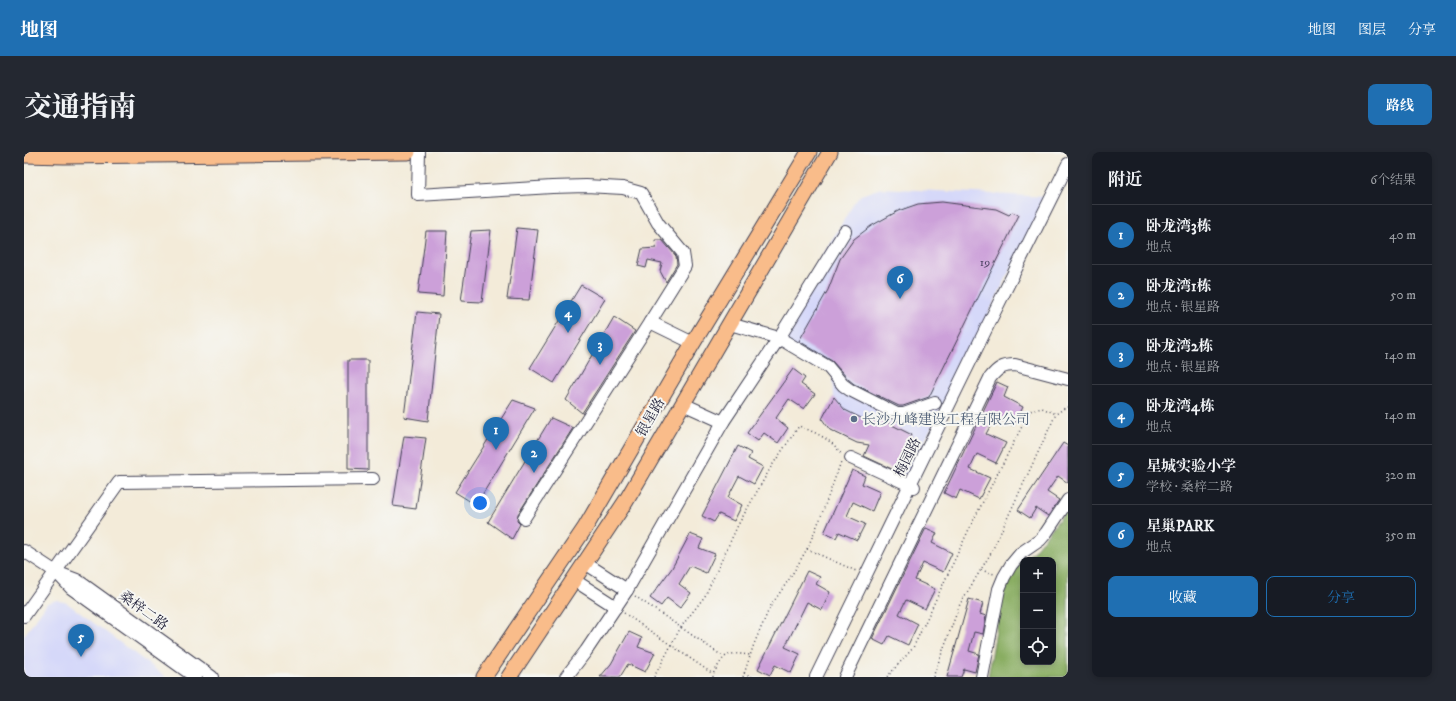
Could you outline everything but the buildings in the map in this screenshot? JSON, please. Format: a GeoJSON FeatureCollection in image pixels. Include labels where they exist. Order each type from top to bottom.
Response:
{"type":"FeatureCollection","features":[{"type":"Feature","properties":{"kind":"main road"},"geometry":{"type":"LineString","coordinates":[[24,155],[109,156],[408,152]]}},
{"type":"Feature","properties":{"kind":"main road","name":"银星路"},"geometry":{"type":"LineString","coordinates":[[484,677],[585,528],[692,343],[809,152]]}},
{"type":"Feature","properties":{"kind":"main road","name":"银星路"},"geometry":{"type":"LineString","coordinates":[[509,677],[626,502],[830,152]]}},
{"type":"Feature","properties":{"kind":"street"},"geometry":{"type":"LineString","coordinates":[[419,152],[418,195],[586,186],[623,188],[641,193],[658,223],[683,253],[685,266],[524,518]]}},
{"type":"Feature","properties":{"kind":"street","name":"梅园路"},"geometry":{"type":"LineString","coordinates":[[821,677],[1068,164]]}},
{"type":"Feature","properties":{"kind":"street","name":"梅园路"},"geometry":{"type":"LineString","coordinates":[[816,677],[1068,175]]}},
{"type":"Feature","properties":{"kind":"street"},"geometry":{"type":"LineString","coordinates":[[566,677],[586,651],[627,590],[723,422],[780,338],[845,231]]}},
{"type":"Feature","properties":{"kind":"street"},"geometry":{"type":"LineString","coordinates":[[650,322],[692,343]]}},
{"type":"Feature","properties":{"kind":"street"},"geometry":{"type":"LineString","coordinates":[[730,324],[780,338],[828,367],[843,385],[897,414],[904,414],[935,403]]}},
{"type":"Feature","properties":{"kind":"street"},"geometry":{"type":"LineString","coordinates":[[845,677],[990,378],[996,371],[1007,365],[1015,365],[1068,379]]}},
{"type":"Feature","properties":{"kind":"street"},"geometry":{"type":"LineString","coordinates":[[683,404],[723,422]]}},
{"type":"Feature","properties":{"kind":"street"},"geometry":{"type":"LineString","coordinates":[[851,458],[912,486]]}},
{"type":"Feature","properties":{"kind":"street"},"geometry":{"type":"LineString","coordinates":[[24,616],[119,482],[373,479]]}},
{"type":"Feature","properties":{"kind":"street"},"geometry":{"type":"LineString","coordinates":[[982,677],[999,589],[1004,577],[1021,554],[1040,540],[1046,533],[1068,500]]}},
{"type":"Feature","properties":{"kind":"street","name":"桑梓二路"},"geometry":{"type":"LineString","coordinates":[[24,550],[56,572],[71,588],[195,677]]}},
{"type":"Feature","properties":{"kind":"street"},"geometry":{"type":"LineString","coordinates":[[585,563],[627,590]]}},
{"type":"Feature","properties":{"kind":"street","name":"桑梓二路"},"geometry":{"type":"LineString","coordinates":[[56,572],[76,580],[212,677]]}},
{"type":"Feature","properties":{"kind":"street"},"geometry":{"type":"LineString","coordinates":[[574,580],[616,607]]}},
{"type":"Feature","properties":{"kind":"path"},"geometry":{"type":"LineString","coordinates":[[933,677],[960,604],[991,553],[1056,414],[1068,407]]}},
{"type":"Feature","properties":{"kind":"path"},"geometry":{"type":"LineString","coordinates":[[887,677],[913,648],[972,523],[1030,411],[1042,408],[1056,414]]}},
{"type":"Feature","properties":{"kind":"path"},"geometry":{"type":"LineString","coordinates":[[654,677],[681,627],[705,596],[738,525],[771,467],[798,426],[815,432],[831,443],[841,453],[841,463],[807,549],[790,578],[770,607],[743,677]]}},
{"type":"Feature","properties":{"kind":"path"},"geometry":{"type":"LineString","coordinates":[[807,549],[866,576]]}},
{"type":"Feature","properties":{"kind":"path"},"geometry":{"type":"LineString","coordinates":[[981,570],[1004,577]]}},
{"type":"Feature","properties":{"kind":"path"},"geometry":{"type":"LineString","coordinates":[[627,590],[724,657]]}},
{"type":"Feature","properties":{"kind":"path"},"geometry":{"type":"LineString","coordinates":[[616,607],[713,674]]}},
{"type":"Feature","properties":{"kind":"path"},"geometry":{"type":"LineString","coordinates":[[713,677],[713,674],[724,657],[734,653],[751,655]]}},
{"type":"Feature","properties":{"kind":"path"},"geometry":{"type":"LineString","coordinates":[[744,673],[752,677]]}},
{"type":"Feature","properties":{"kind":"shaded area"},"geometry":{"type":"Polygon","coordinates":[[[881,188],[1047,197],[907,476],[864,456],[869,445],[857,443],[830,430],[822,419],[834,397],[833,372],[774,337],[854,203],[861,195],[881,188]]]}},
{"type":"Feature","properties":{"kind":"shaded area"},"geometry":{"type":"Polygon","coordinates":[[[57,600],[67,603],[166,677],[24,677],[24,636],[47,603],[57,600]]]}},
{"type":"Feature","properties":{"kind":"green space"},"geometry":{"type":"Polygon","coordinates":[[[1068,508],[1068,677],[988,677],[1002,596],[1008,578],[1020,564],[1020,665],[1056,665],[1056,557],[1027,557],[1034,551],[1068,508]]]}},
{"type":"Feature","properties":{"kind":"place","name":"星巢PARK"},"geometry":{"type":"Point","coordinates":[900,299]}},
{"type":"Feature","properties":{"kind":"place","name":"卧龙湾4栋"},"geometry":{"type":"Point","coordinates":[568,333]}},
{"type":"Feature","properties":{"kind":"place","name":"卧龙湾2栋"},"geometry":{"type":"Point","coordinates":[600,365]}},
{"type":"Feature","properties":{"kind":"place","name":"长沙九峰建设工程有限公司"},"geometry":{"type":"Point","coordinates":[854,419]}},
{"type":"Feature","properties":{"kind":"place","name":"卧龙湾3栋"},"geometry":{"type":"Point","coordinates":[496,450]}},
{"type":"Feature","properties":{"kind":"place","name":"卧龙湾1栋"},"geometry":{"type":"Point","coordinates":[534,473]}},
{"type":"Feature","properties":{"kind":"place","name":"星城实验小学"},"geometry":{"type":"Point","coordinates":[81,657]}}]}
